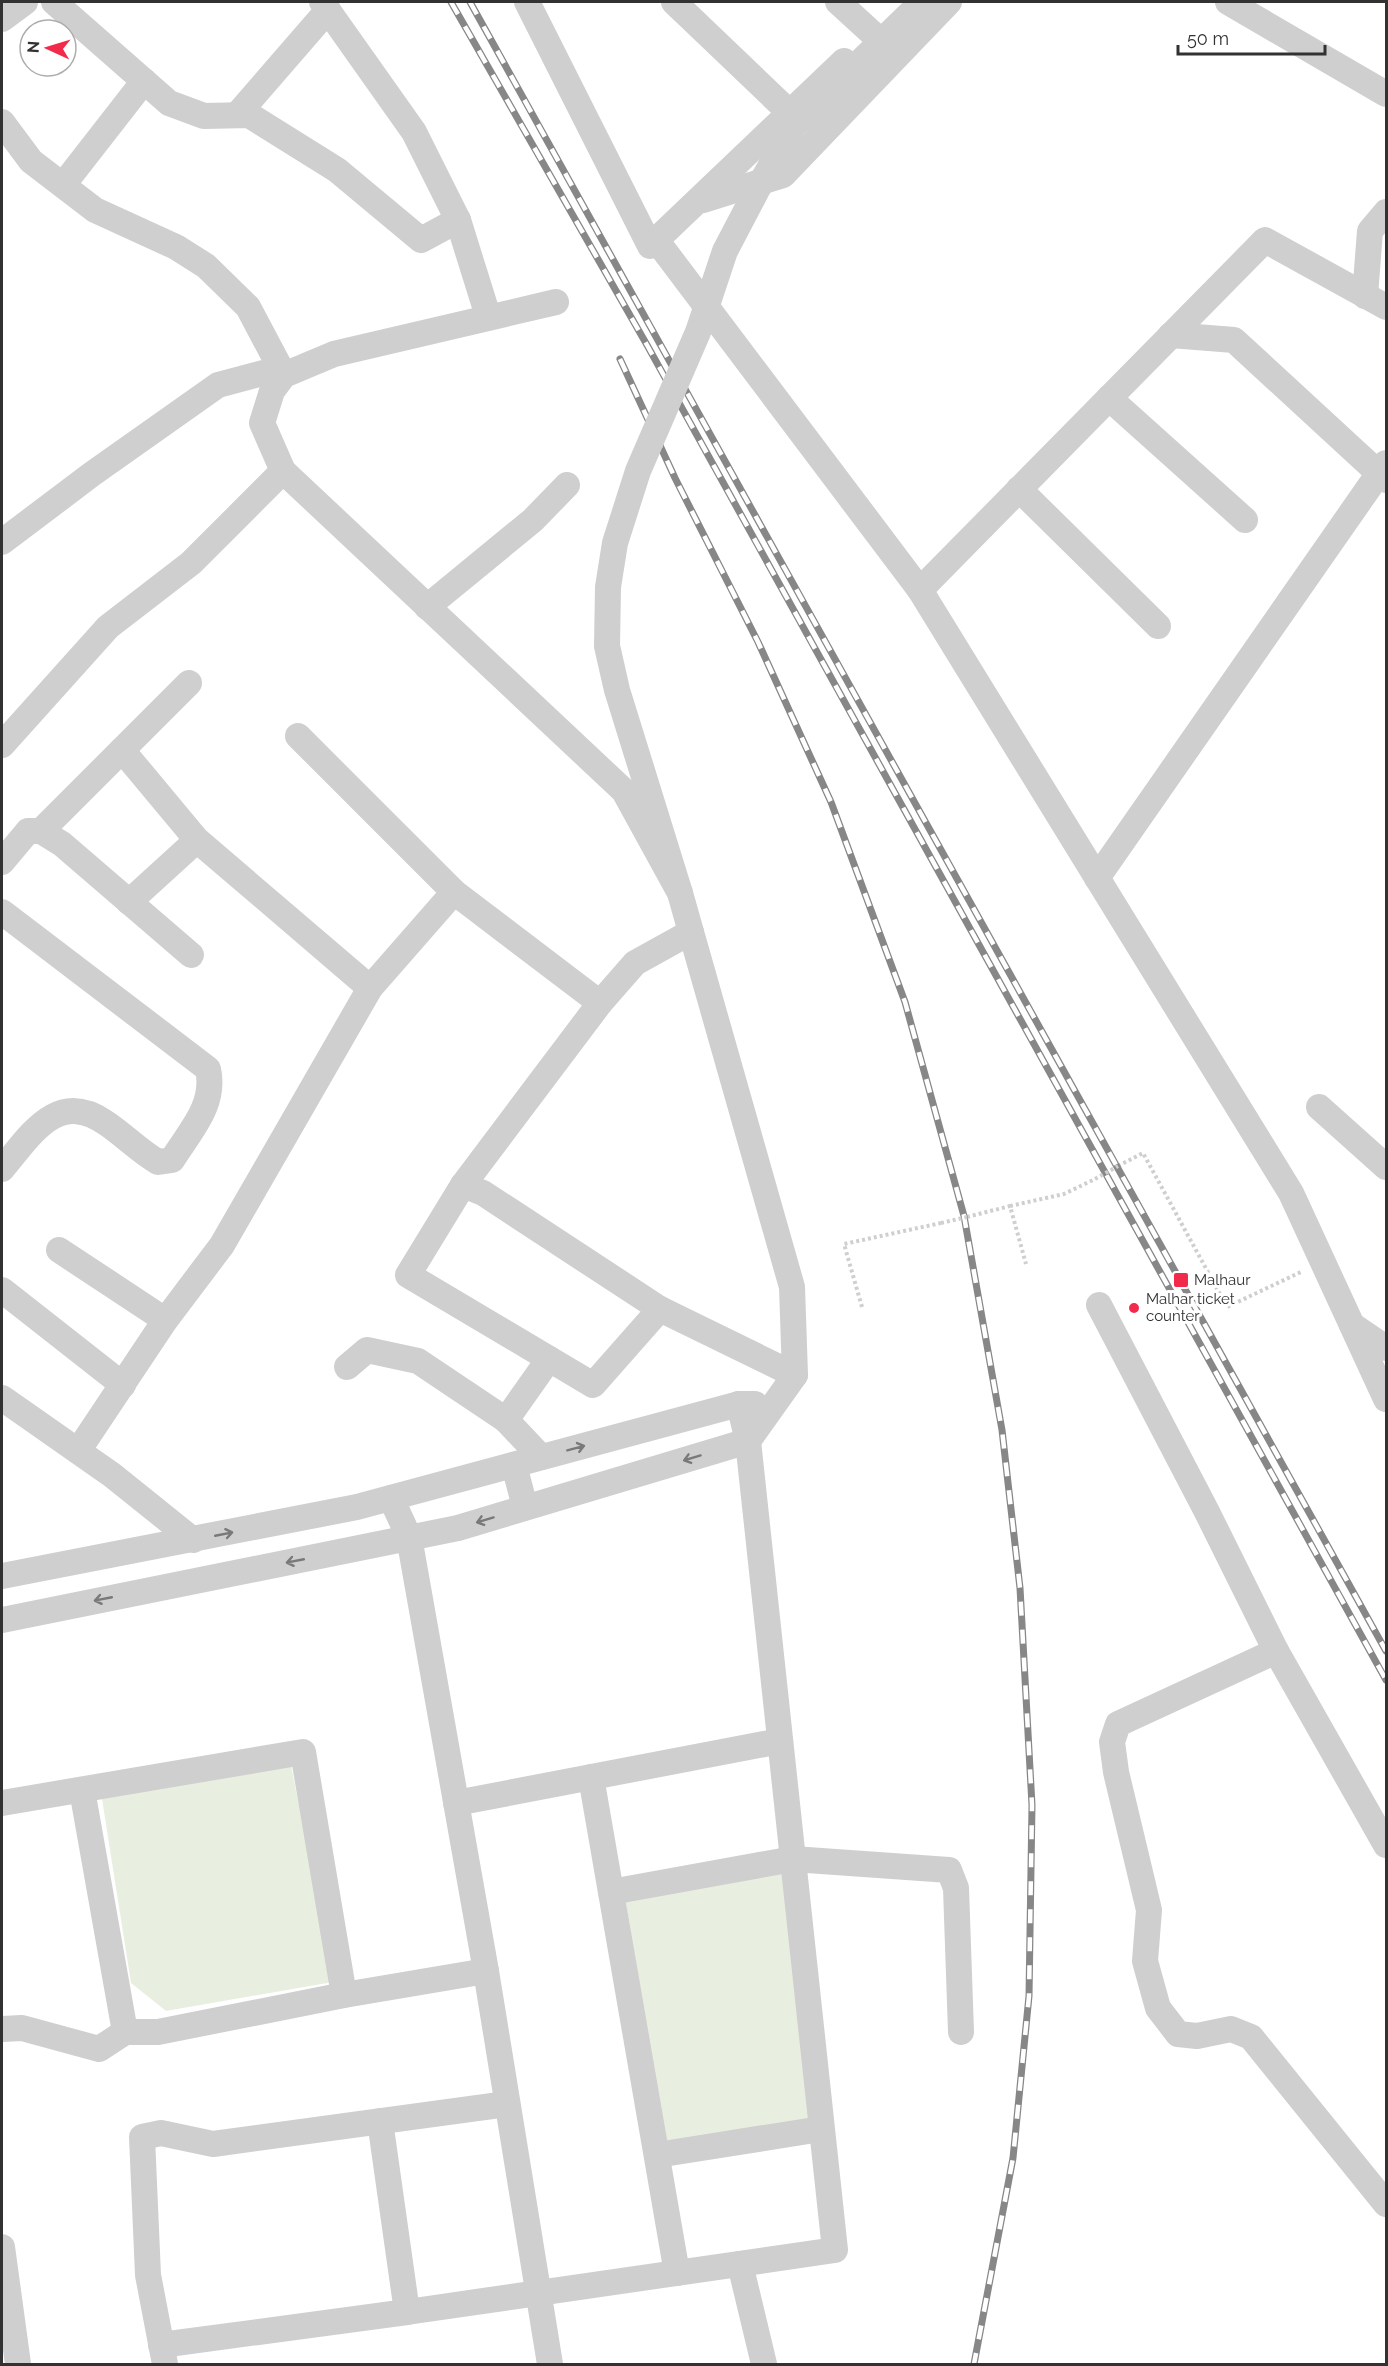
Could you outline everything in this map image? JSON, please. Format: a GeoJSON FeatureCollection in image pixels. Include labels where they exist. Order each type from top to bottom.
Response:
{"type":"FeatureCollection","features":[{"type":"Feature","properties":{"kind":"street"},"geometry":{"type":"LineString","coordinates":[[2,19],[25,2]]}},
{"type":"Feature","properties":{"kind":"street"},"geometry":{"type":"LineString","coordinates":[[54,2],[169,103],[204,116],[249,115],[324,161],[421,240],[458,220]]}},
{"type":"Feature","properties":{"kind":"street"},"geometry":{"type":"LineString","coordinates":[[527,2],[654,243],[920,590],[1291,1193],[1386,1399]]}},
{"type":"Feature","properties":{"kind":"street"},"geometry":{"type":"LineString","coordinates":[[674,2],[789,112]]}},
{"type":"Feature","properties":{"kind":"street"},"geometry":{"type":"LineString","coordinates":[[838,2],[873,34]]}},
{"type":"Feature","properties":{"kind":"street"},"geometry":{"type":"LineString","coordinates":[[654,243],[789,112],[908,2]]}},
{"type":"Feature","properties":{"kind":"street"},"geometry":{"type":"LineString","coordinates":[[2,1620],[458,1528],[748,1441],[776,1405],[795,1375],[792,1287],[680,893],[617,690],[607,645],[608,587],[615,543],[638,471],[698,332],[724,251],[793,127],[922,2]]}},
{"type":"Feature","properties":{"kind":"street"},"geometry":{"type":"LineString","coordinates":[[697,202],[783,175],[949,2]]}},
{"type":"Feature","properties":{"kind":"street"},"geometry":{"type":"LineString","coordinates":[[1228,2],[1386,94]]}},
{"type":"Feature","properties":{"kind":"street"},"geometry":{"type":"LineString","coordinates":[[237,115],[325,6],[414,132],[458,220],[488,316]]}},
{"type":"Feature","properties":{"kind":"street"},"geometry":{"type":"LineString","coordinates":[[63,185],[144,81]]}},
{"type":"Feature","properties":{"kind":"street"},"geometry":{"type":"LineString","coordinates":[[2,122],[31,161],[95,210],[176,247],[206,266],[248,307],[284,375]]}},
{"type":"Feature","properties":{"kind":"street"},"geometry":{"type":"LineString","coordinates":[[1376,301],[1370,231],[1386,212]]}},
{"type":"Feature","properties":{"kind":"street"},"geometry":{"type":"LineString","coordinates":[[920,590],[1265,240],[1376,301]]}},
{"type":"Feature","properties":{"kind":"street"},"geometry":{"type":"LineString","coordinates":[[2,542],[92,474],[218,385],[263,373],[284,375],[334,354],[488,316],[556,302]]}},
{"type":"Feature","properties":{"kind":"street"},"geometry":{"type":"LineString","coordinates":[[1097,878],[1384,472],[1234,340],[1171,335]]}},
{"type":"Feature","properties":{"kind":"street"},"geometry":{"type":"LineString","coordinates":[[284,375],[272,391],[262,423],[284,471],[624,791],[680,893]]}},
{"type":"Feature","properties":{"kind":"street"},"geometry":{"type":"LineString","coordinates":[[1109,398],[1245,520]]}},
{"type":"Feature","properties":{"kind":"street"},"geometry":{"type":"LineString","coordinates":[[2,745],[108,627],[191,563],[284,471]]}},
{"type":"Feature","properties":{"kind":"street"},"geometry":{"type":"LineString","coordinates":[[427,607],[533,520],[567,485]]}},
{"type":"Feature","properties":{"kind":"street"},"geometry":{"type":"LineString","coordinates":[[1019,489],[1158,626]]}},
{"type":"Feature","properties":{"kind":"street"},"geometry":{"type":"LineString","coordinates":[[40,831],[189,683]]}},
{"type":"Feature","properties":{"kind":"street"},"geometry":{"type":"LineString","coordinates":[[298,736],[454,891],[600,1003]]}},
{"type":"Feature","properties":{"kind":"street"},"geometry":{"type":"LineString","coordinates":[[122,750],[197,840],[370,988]]}},
{"type":"Feature","properties":{"kind":"street"},"geometry":{"type":"LineString","coordinates":[[2,862],[28,831],[40,831],[62,844],[191,955]]}},
{"type":"Feature","properties":{"kind":"street"},"geometry":{"type":"LineString","coordinates":[[129,902],[197,840]]}},
{"type":"Feature","properties":{"kind":"street"},"geometry":{"type":"LineString","coordinates":[[78,1451],[165,1320],[222,1245],[370,988],[454,891]]}},
{"type":"Feature","properties":{"kind":"street"},"geometry":{"type":"LineString","coordinates":[[2,912],[208,1069],[211,1084],[207,1105],[172,1160],[158,1162],[142,1153],[105,1122],[81,1110],[64,1110],[37,1128],[2,1169]]}},
{"type":"Feature","properties":{"kind":"street"},"geometry":{"type":"LineString","coordinates":[[660,1310],[593,1385],[408,1275],[463,1185],[600,1003],[635,963],[691,932]]}},
{"type":"Feature","properties":{"kind":"street"},"geometry":{"type":"LineString","coordinates":[[1319,1107],[1386,1167]]}},
{"type":"Feature","properties":{"kind":"street"},"geometry":{"type":"LineString","coordinates":[[463,1185],[483,1193],[660,1310],[795,1375]]}},
{"type":"Feature","properties":{"kind":"street"},"geometry":{"type":"LineString","coordinates":[[59,1250],[165,1320]]}},
{"type":"Feature","properties":{"kind":"street"},"geometry":{"type":"LineString","coordinates":[[2,1290],[123,1385]]}},
{"type":"Feature","properties":{"kind":"street"},"geometry":{"type":"LineString","coordinates":[[1099,1305],[1208,1512],[1276,1651],[1386,1845]]}},
{"type":"Feature","properties":{"kind":"street"},"geometry":{"type":"LineString","coordinates":[[1352,1324],[1386,1348]]}},
{"type":"Feature","properties":{"kind":"street"},"geometry":{"type":"LineString","coordinates":[[347,1367],[367,1350],[418,1361],[506,1420],[541,1457]]}},
{"type":"Feature","properties":{"kind":"street"},"geometry":{"type":"LineString","coordinates":[[506,1420],[549,1359]]}},
{"type":"Feature","properties":{"kind":"street"},"geometry":{"type":"LineString","coordinates":[[2,1576],[193,1540],[391,1498],[739,1404],[776,1405]]}},
{"type":"Feature","properties":{"kind":"street"},"geometry":{"type":"LineString","coordinates":[[507,2104],[213,2144],[161,2133],[142,2136],[148,2275],[163,2355],[407,2312],[835,2250],[748,1441],[739,1404]]}},
{"type":"Feature","properties":{"kind":"street"},"geometry":{"type":"LineString","coordinates":[[6,1406],[112,1475],[193,1540]]}},
{"type":"Feature","properties":{"kind":"street"},"geometry":{"type":"LineString","coordinates":[[514,1465],[525,1508]]}},
{"type":"Feature","properties":{"kind":"street"},"geometry":{"type":"LineString","coordinates":[[391,1498],[409,1538],[486,1971],[550,2364]]}},
{"type":"Feature","properties":{"kind":"street"},"geometry":{"type":"LineString","coordinates":[[1276,1651],[1118,1724],[1112,1742],[1116,1772],[1149,1910],[1145,1961],[1158,2008],[1178,2034],[1197,2036],[1231,2029],[1251,2037],[1386,2204]]}},
{"type":"Feature","properties":{"kind":"street"},"geometry":{"type":"LineString","coordinates":[[456,1803],[780,1741]]}},
{"type":"Feature","properties":{"kind":"street"},"geometry":{"type":"LineString","coordinates":[[2,1803],[303,1752],[344,1995]]}},
{"type":"Feature","properties":{"kind":"street"},"geometry":{"type":"LineString","coordinates":[[591,1777],[677,2273]]}},
{"type":"Feature","properties":{"kind":"street"},"geometry":{"type":"LineString","coordinates":[[82,1790],[125,2032]]}},
{"type":"Feature","properties":{"kind":"street"},"geometry":{"type":"LineString","coordinates":[[611,1892],[793,1859],[949,1870],[956,1888],[961,2032]]}},
{"type":"Feature","properties":{"kind":"street"},"geometry":{"type":"LineString","coordinates":[[2,2029],[22,2028],[99,2049],[125,2032],[158,2032],[344,1995],[486,1971]]}},
{"type":"Feature","properties":{"kind":"street"},"geometry":{"type":"LineString","coordinates":[[380,2121],[407,2312]]}},
{"type":"Feature","properties":{"kind":"street"},"geometry":{"type":"LineString","coordinates":[[657,2156],[821,2129]]}},
{"type":"Feature","properties":{"kind":"street"},"geometry":{"type":"LineString","coordinates":[[2,2247],[11,2350]]}},
{"type":"Feature","properties":{"kind":"street"},"geometry":{"type":"LineString","coordinates":[[740,2264],[764,2364]]}},
{"type":"Feature","properties":{"kind":"path"},"geometry":{"type":"LineString","coordinates":[[862,1306],[844,1244],[1064,1194],[1143,1153],[1227,1307],[1323,1262]]}},
{"type":"Feature","properties":{"kind":"path"},"geometry":{"type":"LineString","coordinates":[[1010,1206],[1026,1264]]}},
{"type":"Feature","properties":{"kind":"green space"},"geometry":{"type":"Polygon","coordinates":[[[291,1765],[333,1982],[166,2011],[131,1983],[102,1799],[291,1765]]]}},
{"type":"Feature","properties":{"kind":"green space"},"geometry":{"type":"Polygon","coordinates":[[[785,1869],[811,2123],[665,2143],[625,1897],[785,1869]]]}},
{"type":"Feature","properties":{"kind":"railway"},"geometry":{"type":"LineString","coordinates":[[451,2],[647,345],[1386,1680]]}},
{"type":"Feature","properties":{"kind":"railway"},"geometry":{"type":"LineString","coordinates":[[470,2],[1386,1651]]}},
{"type":"Feature","properties":{"kind":"railway"},"geometry":{"type":"LineString","coordinates":[[620,359],[675,478],[758,642],[831,802],[905,1002],[964,1216],[1002,1430],[1020,1588],[1032,1805],[1029,1996],[1013,2158],[974,2364]]}},
{"type":"Feature","properties":{"kind":"place","name":"Malhaur"},"geometry":{"type":"Point","coordinates":[1181,1280]}},
{"type":"Feature","properties":{"kind":"place","name":"Malhar ticket counter"},"geometry":{"type":"Point","coordinates":[1134,1308]}}]}
